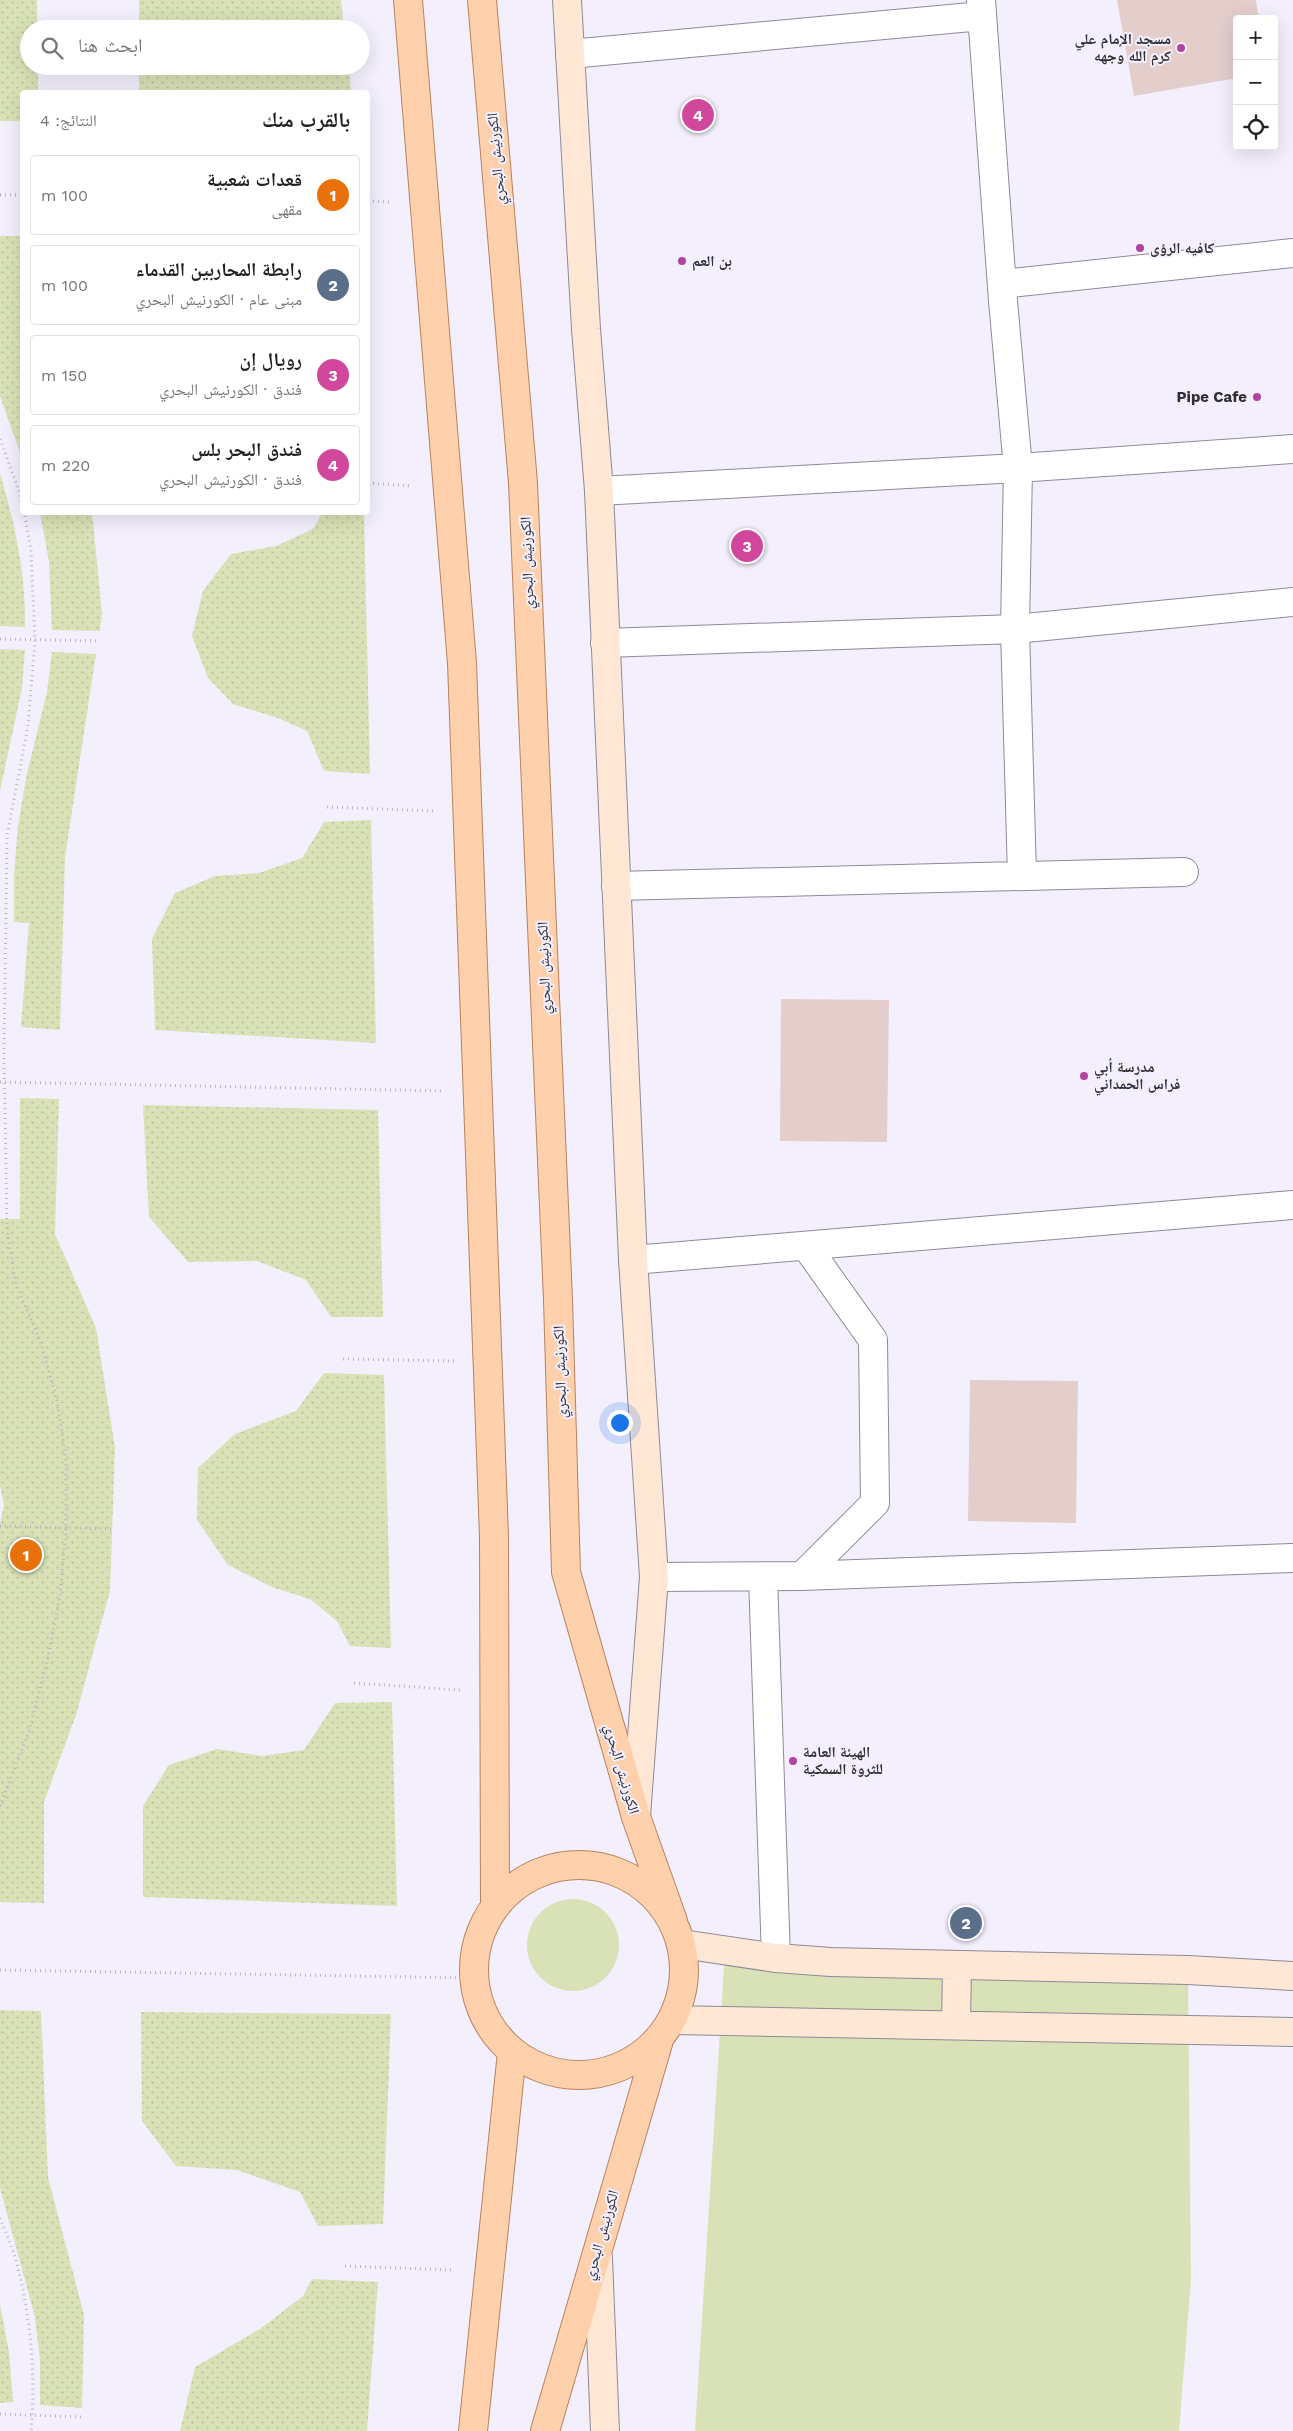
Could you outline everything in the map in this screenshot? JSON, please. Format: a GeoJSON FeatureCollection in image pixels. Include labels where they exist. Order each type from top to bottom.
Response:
{"type":"FeatureCollection","features":[{"type":"Feature","properties":{"kind":"main road"},"geometry":{"type":"LineString","coordinates":[[408,0],[462,663],[494,1537],[495,1906]]}},
{"type":"Feature","properties":{"kind":"main road","name":"الكورنيش البحري"},"geometry":{"type":"LineString","coordinates":[[482,0],[523,483],[558,1300],[566,1572],[636,1817],[677,1932],[686,1970],[682,1996],[666,2030],[598,2248],[545,2431]]}},
{"type":"Feature","properties":{"kind":"main road"},"geometry":{"type":"LineString","coordinates":[[666,2030],[634,2061],[604,2073],[572,2076],[540,2068],[512,2052],[493,2031],[480,2006],[474,1978],[475,1952],[482,1928],[495,1906],[514,1887],[536,1874],[562,1866],[588,1865],[614,1870],[638,1882],[658,1899],[677,1932]]}},
{"type":"Feature","properties":{"kind":"main road"},"geometry":{"type":"LineString","coordinates":[[473,2431],[512,2052]]}},
{"type":"Feature","properties":{"kind":"street"},"geometry":{"type":"LineString","coordinates":[[567,0],[587,339],[599,490],[633,1260],[654,1577],[636,1817]]}},
{"type":"Feature","properties":{"kind":"street"},"geometry":{"type":"LineString","coordinates":[[570,54],[982,8],[1002,284],[1018,468],[1015,629],[1022,876]]}},
{"type":"Feature","properties":{"kind":"street"},"geometry":{"type":"LineString","coordinates":[[1002,284],[1293,253]]}},
{"type":"Feature","properties":{"kind":"street"},"geometry":{"type":"LineString","coordinates":[[599,490],[1018,468],[1293,449]]}},
{"type":"Feature","properties":{"kind":"street"},"geometry":{"type":"LineString","coordinates":[[605,644],[1015,629],[1293,602]]}},
{"type":"Feature","properties":{"kind":"street"},"geometry":{"type":"LineString","coordinates":[[616,886],[1184,872]]}},
{"type":"Feature","properties":{"kind":"street"},"geometry":{"type":"LineString","coordinates":[[633,1260],[1293,1205]]}},
{"type":"Feature","properties":{"kind":"street"},"geometry":{"type":"LineString","coordinates":[[802,1576],[875,1503],[872,1340],[806,1246]]}},
{"type":"Feature","properties":{"kind":"street"},"geometry":{"type":"LineString","coordinates":[[654,1577],[802,1576],[1293,1558]]}},
{"type":"Feature","properties":{"kind":"street"},"geometry":{"type":"LineString","coordinates":[[763,1577],[776,1958]]}},
{"type":"Feature","properties":{"kind":"street"},"geometry":{"type":"LineString","coordinates":[[677,1932],[776,1958],[831,1962],[1188,1970],[1293,1976]]}},
{"type":"Feature","properties":{"kind":"street"},"geometry":{"type":"LineString","coordinates":[[956,2024],[957,1965]]}},
{"type":"Feature","properties":{"kind":"street"},"geometry":{"type":"LineString","coordinates":[[666,2030],[956,2024],[1293,2032]]}},
{"type":"Feature","properties":{"kind":"street"},"geometry":{"type":"LineString","coordinates":[[598,2248],[605,2431]]}},
{"type":"Feature","properties":{"kind":"path"},"geometry":{"type":"LineString","coordinates":[[0,195],[20,195]]}},
{"type":"Feature","properties":{"kind":"path"},"geometry":{"type":"LineString","coordinates":[[0,440],[20,491]]}},
{"type":"Feature","properties":{"kind":"path"},"geometry":{"type":"LineString","coordinates":[[370,484],[448,487]]}},
{"type":"Feature","properties":{"kind":"path"},"geometry":{"type":"LineString","coordinates":[[0,1806],[29,1731],[46,1666],[60,1596],[66,1528],[66,1461],[57,1400],[40,1340],[16,1285],[6,1229],[2,1082],[7,836],[28,726],[35,641],[31,550],[25,515]]}},
{"type":"Feature","properties":{"kind":"path"},"geometry":{"type":"LineString","coordinates":[[0,639],[98,641]]}},
{"type":"Feature","properties":{"kind":"path"},"geometry":{"type":"LineString","coordinates":[[327,807],[467,813]]}},
{"type":"Feature","properties":{"kind":"path"},"geometry":{"type":"LineString","coordinates":[[2,1082],[478,1092]]}},
{"type":"Feature","properties":{"kind":"path"},"geometry":{"type":"LineString","coordinates":[[343,1359],[487,1362]]}},
{"type":"Feature","properties":{"kind":"path"},"geometry":{"type":"LineString","coordinates":[[0,1526],[112,1529]]}},
{"type":"Feature","properties":{"kind":"path"},"geometry":{"type":"LineString","coordinates":[[354,1683],[493,1692]]}},
{"type":"Feature","properties":{"kind":"path"},"geometry":{"type":"LineString","coordinates":[[0,1970],[474,1978]]}},
{"type":"Feature","properties":{"kind":"path"},"geometry":{"type":"LineString","coordinates":[[0,2218],[17,2263],[28,2323],[34,2382],[31,2431]]}},
{"type":"Feature","properties":{"kind":"path"},"geometry":{"type":"LineString","coordinates":[[345,2266],[490,2272]]}},
{"type":"Feature","properties":{"kind":"path"},"geometry":{"type":"LineString","coordinates":[[0,2414],[82,2417]]}},
{"type":"Feature","properties":{"kind":"green space"},"geometry":{"type":"Polygon","coordinates":[[[0,0],[37,0],[37,20],[20,20],[20,75],[38,75],[38,90],[20,90],[20,121],[0,121],[0,0]]]}},
{"type":"Feature","properties":{"kind":"green space"},"geometry":{"type":"Polygon","coordinates":[[[139,0],[341,0],[343,20],[139,20],[139,0]]]}},
{"type":"Feature","properties":{"kind":"green space"},"geometry":{"type":"Polygon","coordinates":[[[139,75],[350,75],[351,90],[139,90],[139,75]]]}},
{"type":"Feature","properties":{"kind":"green space"},"geometry":{"type":"Polygon","coordinates":[[[0,236],[20,236],[20,452],[0,396],[0,236]]]}},
{"type":"Feature","properties":{"kind":"green space"},"geometry":{"type":"Polygon","coordinates":[[[0,473],[18,549],[24,588],[25,627],[0,626],[0,473]]]}},
{"type":"Feature","properties":{"kind":"green space"},"geometry":{"type":"Polygon","coordinates":[[[40,515],[92,515],[102,613],[100,631],[52,630],[49,562],[40,515]]]}},
{"type":"Feature","properties":{"kind":"green space"},"geometry":{"type":"Polygon","coordinates":[[[321,515],[364,515],[370,774],[324,771],[307,731],[278,718],[233,704],[208,678],[192,636],[203,591],[231,554],[276,546],[313,529],[321,515]]]}},
{"type":"Feature","properties":{"kind":"green space"},"geometry":{"type":"Polygon","coordinates":[[[0,649],[25,650],[22,688],[0,791],[0,649]]]}},
{"type":"Feature","properties":{"kind":"green space"},"geometry":{"type":"Polygon","coordinates":[[[52,652],[96,654],[65,857],[60,1030],[21,1027],[29,923],[14,922],[14,874],[18,826],[26,778],[47,692],[52,652]]]}},
{"type":"Feature","properties":{"kind":"green space"},"geometry":{"type":"Polygon","coordinates":[[[371,820],[376,1043],[155,1030],[152,939],[175,893],[215,876],[259,873],[302,858],[324,822],[371,820]]]}},
{"type":"Feature","properties":{"kind":"green space"},"geometry":{"type":"Polygon","coordinates":[[[20,1098],[59,1099],[55,1234],[96,1328],[115,1448],[110,1591],[76,1715],[44,1802],[44,1903],[0,1902],[0,1524],[4,1505],[0,1486],[0,1219],[20,1219],[20,1098]]]}},
{"type":"Feature","properties":{"kind":"green space"},"geometry":{"type":"Polygon","coordinates":[[[143,1105],[378,1110],[383,1317],[331,1317],[306,1280],[257,1261],[188,1262],[149,1217],[143,1105]]]}},
{"type":"Feature","properties":{"kind":"green space"},"geometry":{"type":"Polygon","coordinates":[[[324,1373],[384,1375],[391,1648],[350,1646],[337,1621],[310,1599],[274,1588],[228,1565],[197,1520],[198,1468],[235,1434],[296,1411],[324,1373]]]}},
{"type":"Feature","properties":{"kind":"green space"},"geometry":{"type":"Polygon","coordinates":[[[392,1702],[397,1906],[143,1897],[143,1806],[169,1765],[217,1749],[262,1756],[304,1750],[335,1703],[392,1702]]]}},
{"type":"Feature","properties":{"kind":"green space"},"geometry":{"type":"Polygon","coordinates":[[[573,1899],[591,1902],[606,1912],[616,1927],[619,1945],[616,1963],[606,1978],[591,1988],[573,1991],[555,1988],[540,1978],[530,1963],[527,1945],[530,1927],[540,1912],[555,1902],[573,1899]]]}},
{"type":"Feature","properties":{"kind":"green space"},"geometry":{"type":"Polygon","coordinates":[[[725,1951],[1188,1970],[1191,2280],[1179,2431],[695,2431],[725,1951]]]}},
{"type":"Feature","properties":{"kind":"green space"},"geometry":{"type":"Polygon","coordinates":[[[0,2010],[41,2011],[48,2177],[84,2315],[82,2408],[40,2405],[40,2360],[35,2317],[0,2188],[0,2010]]]}},
{"type":"Feature","properties":{"kind":"green space"},"geometry":{"type":"Polygon","coordinates":[[[141,2012],[391,2014],[383,2224],[318,2226],[300,2192],[237,2170],[176,2166],[142,2121],[141,2012]]]}},
{"type":"Feature","properties":{"kind":"green space"},"geometry":{"type":"Polygon","coordinates":[[[312,2279],[378,2282],[367,2431],[180,2431],[195,2367],[260,2329],[303,2296],[312,2279]]]}},
{"type":"Feature","properties":{"kind":"green space"},"geometry":{"type":"Polygon","coordinates":[[[0,2304],[9,2352],[13,2402],[0,2403],[0,2304]]]}},
{"type":"Feature","properties":{"kind":"building","name":"مسجد الإمام علي كرم الله وجهه"},"geometry":{"type":"Polygon","coordinates":[[[1117,0],[1256,0],[1258,15],[1233,15],[1233,79],[1134,96],[1117,0]]]}},
{"type":"Feature","properties":{"kind":"building"},"geometry":{"type":"Polygon","coordinates":[[[781,999],[889,1000],[887,1142],[780,1141],[781,999]]]}},
{"type":"Feature","properties":{"kind":"building"},"geometry":{"type":"Polygon","coordinates":[[[970,1380],[1078,1381],[1076,1523],[968,1521],[970,1380]]]}},
{"type":"Feature","properties":{"kind":"place","name":"مسجد الإمام علي كرم الله وجهه"},"geometry":{"type":"Point","coordinates":[1181,48]}},
{"type":"Feature","properties":{"kind":"place","name":"فندق البحر بلس"},"geometry":{"type":"Point","coordinates":[698,115]}},
{"type":"Feature","properties":{"kind":"place","name":"كافيه الرؤى"},"geometry":{"type":"Point","coordinates":[1140,248]}},
{"type":"Feature","properties":{"kind":"place","name":"بن العم"},"geometry":{"type":"Point","coordinates":[682,261]}},
{"type":"Feature","properties":{"kind":"place","name":"Pipe Cafe"},"geometry":{"type":"Point","coordinates":[1257,397]}},
{"type":"Feature","properties":{"kind":"place","name":"رويال إن"},"geometry":{"type":"Point","coordinates":[747,546]}},
{"type":"Feature","properties":{"kind":"place","name":"مدرسة أبي فراس الحمداني"},"geometry":{"type":"Point","coordinates":[1084,1076]}},
{"type":"Feature","properties":{"kind":"place","name":"قعدات شعبية"},"geometry":{"type":"Point","coordinates":[26,1555]}},
{"type":"Feature","properties":{"kind":"place","name":"الهيئة العامة للثروة السمكية"},"geometry":{"type":"Point","coordinates":[793,1761]}},
{"type":"Feature","properties":{"kind":"place","name":"رابطة المحاربين القدماء"},"geometry":{"type":"Point","coordinates":[966,1923]}}]}
